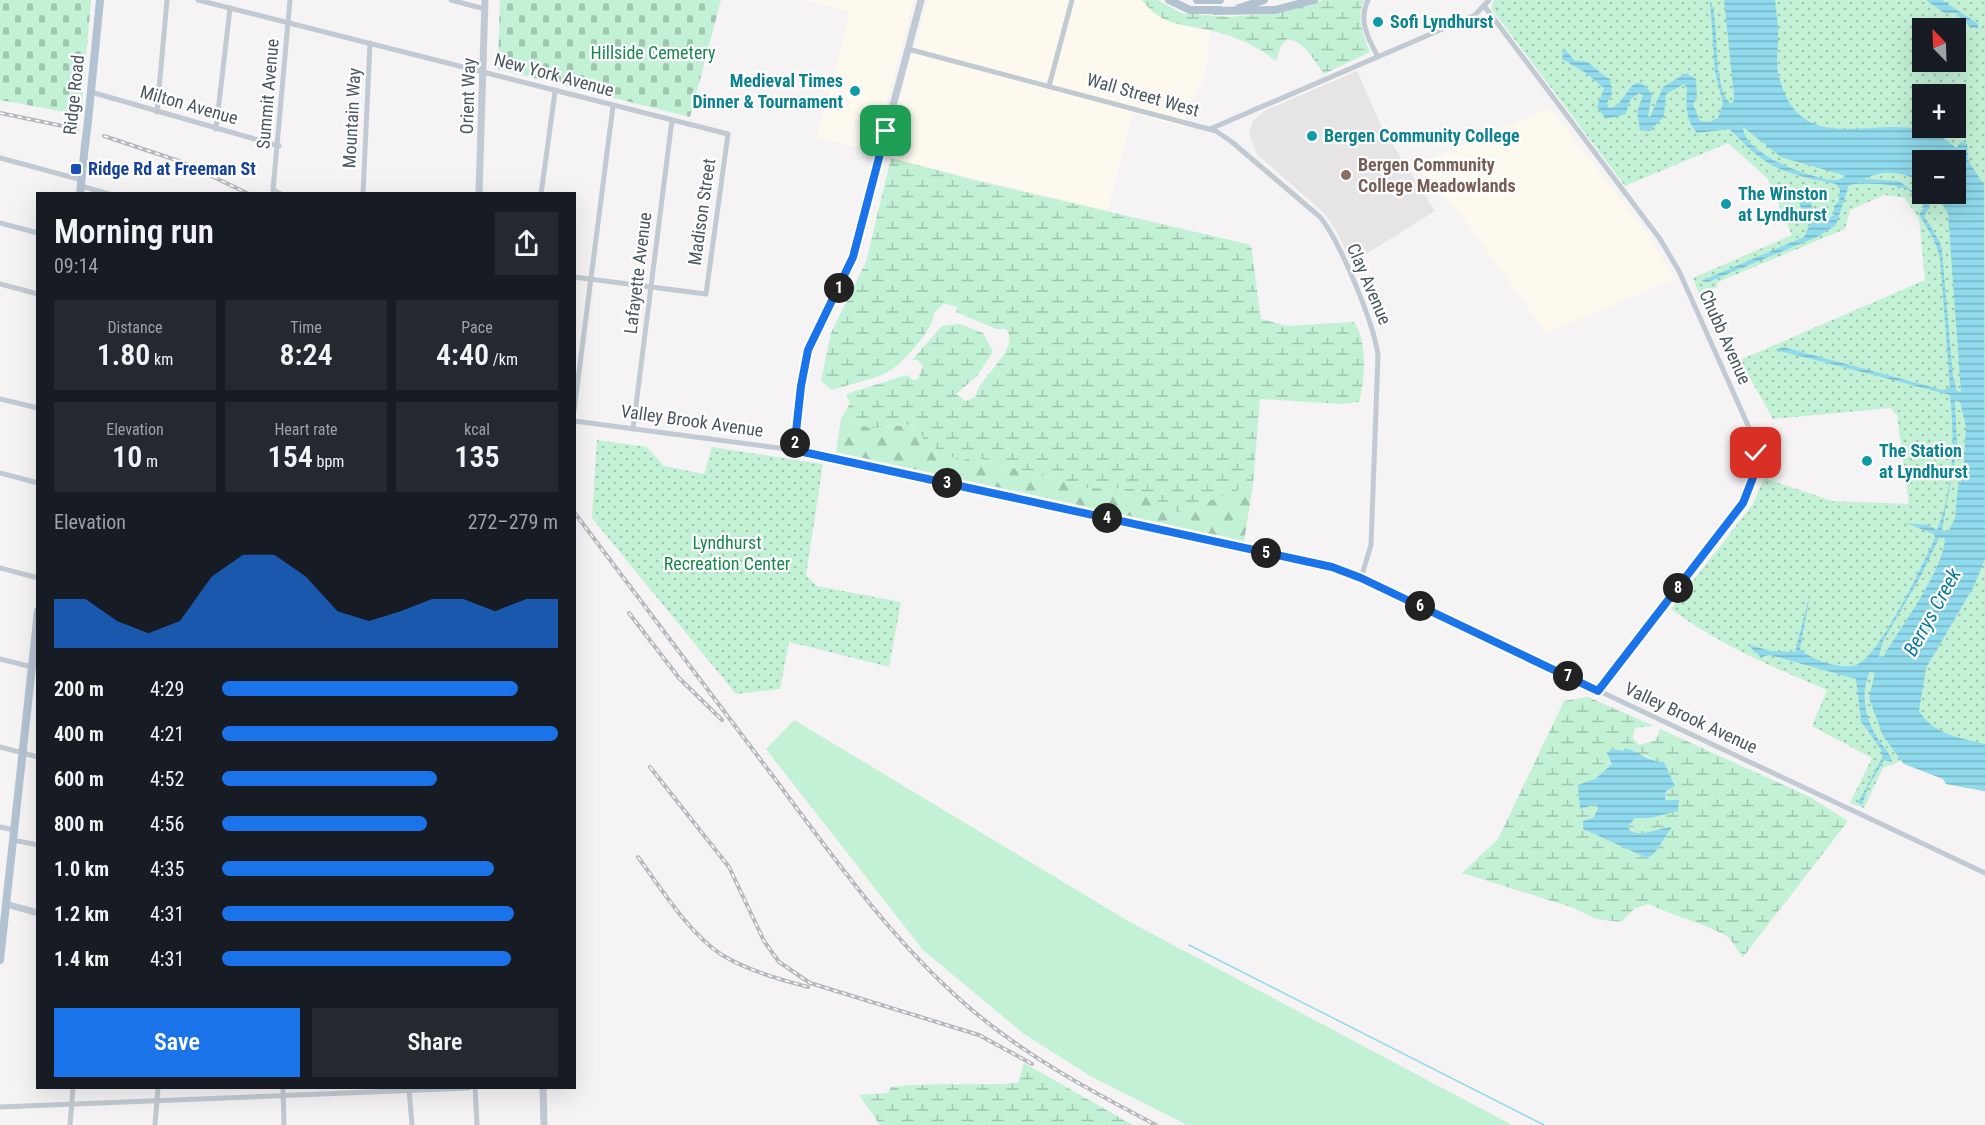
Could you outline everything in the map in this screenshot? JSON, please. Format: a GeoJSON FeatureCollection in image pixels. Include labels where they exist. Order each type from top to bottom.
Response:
{"type":"FeatureCollection","features":[{"type":"Feature","properties":{"kind":"main road","name":"Ridge Road"},"geometry":{"type":"LineString","coordinates":[[81,186],[100,0]]}},
{"type":"Feature","properties":{"kind":"main road"},"geometry":{"type":"LineString","coordinates":[[1168,0],[1190,10],[1215,11],[1275,10],[1314,0]]}},
{"type":"Feature","properties":{"kind":"main road"},"geometry":{"type":"LineString","coordinates":[[1198,0],[1208,0]]}},
{"type":"Feature","properties":{"kind":"main road"},"geometry":{"type":"LineString","coordinates":[[1198,0],[1220,0]]}},
{"type":"Feature","properties":{"kind":"main road"},"geometry":{"type":"LineString","coordinates":[[1215,11],[1250,5],[1264,0]]}},
{"type":"Feature","properties":{"kind":"main road"},"geometry":{"type":"LineString","coordinates":[[0,960],[36,630]]}},
{"type":"Feature","properties":{"kind":"street"},"geometry":{"type":"LineString","coordinates":[[157,112],[167,0]]}},
{"type":"Feature","properties":{"kind":"street","name":"New York Avenue"},"geometry":{"type":"LineString","coordinates":[[198,0],[728,134]]}},
{"type":"Feature","properties":{"kind":"street","name":"Summit Avenue"},"geometry":{"type":"LineString","coordinates":[[276,192],[273,190],[279,146],[290,0]]}},
{"type":"Feature","properties":{"kind":"street"},"geometry":{"type":"LineString","coordinates":[[451,0],[485,9]]}},
{"type":"Feature","properties":{"kind":"street","name":"Orient Way"},"geometry":{"type":"LineString","coordinates":[[480,192],[485,0]]}},
{"type":"Feature","properties":{"kind":"street"},"geometry":{"type":"LineString","coordinates":[[794,450],[801,386],[808,350],[853,257],[921,0]]}},
{"type":"Feature","properties":{"kind":"street"},"geometry":{"type":"LineString","coordinates":[[1049,86],[1072,0]]}},
{"type":"Feature","properties":{"kind":"street"},"geometry":{"type":"LineString","coordinates":[[1368,0],[1363,15],[1364,28],[1378,57]]}},
{"type":"Feature","properties":{"kind":"street"},"geometry":{"type":"LineString","coordinates":[[1485,7],[1489,0]]}},
{"type":"Feature","properties":{"kind":"street","name":"Wall Street West"},"geometry":{"type":"LineString","coordinates":[[908,49],[1209,129],[1475,15],[1485,7]]}},
{"type":"Feature","properties":{"kind":"street","name":"Chubb Avenue"},"geometry":{"type":"LineString","coordinates":[[1485,7],[1660,239],[1681,274],[1754,441],[1754,475],[1743,503],[1598,691]]}},
{"type":"Feature","properties":{"kind":"street"},"geometry":{"type":"LineString","coordinates":[[216,129],[230,8]]}},
{"type":"Feature","properties":{"kind":"street","name":"Mountain Way"},"geometry":{"type":"LineString","coordinates":[[363,192],[370,43]]}},
{"type":"Feature","properties":{"kind":"street","name":"Milton Avenue"},"geometry":{"type":"LineString","coordinates":[[90,92],[279,146]]}},
{"type":"Feature","properties":{"kind":"street"},"geometry":{"type":"LineString","coordinates":[[541,192],[555,92]]}},
{"type":"Feature","properties":{"kind":"street"},"geometry":{"type":"LineString","coordinates":[[576,395],[613,106]]}},
{"type":"Feature","properties":{"kind":"street","name":"Lafayette Avenue"},"geometry":{"type":"LineString","coordinates":[[633,429],[672,120]]}},
{"type":"Feature","properties":{"kind":"street","name":"Clay Avenue"},"geometry":{"type":"LineString","coordinates":[[1209,129],[1232,141],[1326,224],[1374,331],[1379,367],[1371,545],[1361,578]]}},
{"type":"Feature","properties":{"kind":"street","name":"Madison Street"},"geometry":{"type":"LineString","coordinates":[[651,287],[706,294],[728,134]]}},
{"type":"Feature","properties":{"kind":"street"},"geometry":{"type":"LineString","coordinates":[[0,158],[102,192]]}},
{"type":"Feature","properties":{"kind":"street"},"geometry":{"type":"LineString","coordinates":[[0,223],[36,232]]}},
{"type":"Feature","properties":{"kind":"street"},"geometry":{"type":"LineString","coordinates":[[576,277],[651,287]]}},
{"type":"Feature","properties":{"kind":"street"},"geometry":{"type":"LineString","coordinates":[[0,284],[36,293]]}},
{"type":"Feature","properties":{"kind":"street"},"geometry":{"type":"LineString","coordinates":[[0,399],[36,408]]}},
{"type":"Feature","properties":{"kind":"street","name":"Valley Brook Avenue"},"geometry":{"type":"LineString","coordinates":[[576,421],[794,450],[1330,567],[1361,578],[1985,873]]}},
{"type":"Feature","properties":{"kind":"street"},"geometry":{"type":"LineString","coordinates":[[0,473],[36,482]]}},
{"type":"Feature","properties":{"kind":"street"},"geometry":{"type":"LineString","coordinates":[[0,568],[36,577]]}},
{"type":"Feature","properties":{"kind":"street"},"geometry":{"type":"LineString","coordinates":[[0,659],[32,667]]}},
{"type":"Feature","properties":{"kind":"street"},"geometry":{"type":"LineString","coordinates":[[0,747],[36,756]]}},
{"type":"Feature","properties":{"kind":"street"},"geometry":{"type":"LineString","coordinates":[[0,827],[36,844]]}},
{"type":"Feature","properties":{"kind":"street"},"geometry":{"type":"LineString","coordinates":[[6,904],[36,912]]}},
{"type":"Feature","properties":{"kind":"street"},"geometry":{"type":"LineString","coordinates":[[70,1125],[73,1089]]}},
{"type":"Feature","properties":{"kind":"street"},"geometry":{"type":"LineString","coordinates":[[155,1125],[158,1089]]}},
{"type":"Feature","properties":{"kind":"street"},"geometry":{"type":"LineString","coordinates":[[283,1089],[284,1125]]}},
{"type":"Feature","properties":{"kind":"street"},"geometry":{"type":"LineString","coordinates":[[0,1107],[409,1089],[412,1125]]}},
{"type":"Feature","properties":{"kind":"street"},"geometry":{"type":"LineString","coordinates":[[475,1089],[477,1125]]}},
{"type":"Feature","properties":{"kind":"street"},"geometry":{"type":"LineString","coordinates":[[543,1089],[544,1125]]}},
{"type":"Feature","properties":{"kind":"shaded area"},"geometry":{"type":"Polygon","coordinates":[[[804,0],[914,0],[874,152],[817,137],[850,12],[804,0]]]}},
{"type":"Feature","properties":{"kind":"shaded area"},"geometry":{"type":"Polygon","coordinates":[[[928,0],[1142,0],[1151,12],[1183,26],[1210,31],[1207,64],[1201,85],[1190,103],[1184,127],[1132,113],[1108,211],[891,158],[888,150],[899,99],[928,0]]]}},
{"type":"Feature","properties":{"kind":"shaded area","name":"Bergen Community College Meadowlands"},"geometry":{"type":"Polygon","coordinates":[[[1357,71],[1383,130],[1435,211],[1352,263],[1336,230],[1324,213],[1257,154],[1249,134],[1253,121],[1264,111],[1357,71]]]}},
{"type":"Feature","properties":{"kind":"shaded area"},"geometry":{"type":"Polygon","coordinates":[[[1550,108],[1646,232],[1675,279],[1546,333],[1466,222],[1415,166],[1550,108]]]}},
{"type":"Feature","properties":{"kind":"green space"},"geometry":{"type":"Polygon","coordinates":[[[0,0],[91,0],[81,115],[0,100],[0,0]]]}},
{"type":"Feature","properties":{"kind":"green space","name":"Hillside Cemetery"},"geometry":{"type":"Polygon","coordinates":[[[500,0],[721,0],[690,117],[498,69],[500,0]]]}},
{"type":"Feature","properties":{"kind":"green space"},"geometry":{"type":"Polygon","coordinates":[[[1142,0],[1158,0],[1181,13],[1229,17],[1279,13],[1323,0],[1364,0],[1361,20],[1370,52],[1324,74],[1299,43],[1287,39],[1281,46],[1276,61],[1255,47],[1233,37],[1167,20],[1150,9],[1142,0]]]}},
{"type":"Feature","properties":{"kind":"green space"},"geometry":{"type":"Polygon","coordinates":[[[1494,0],[1985,0],[1985,791],[1946,784],[1943,779],[1901,761],[1883,768],[1864,808],[1850,803],[1872,758],[1812,726],[1827,690],[1766,664],[1727,644],[1671,609],[1753,504],[1764,478],[1832,501],[1909,504],[1897,415],[1890,408],[1773,419],[1740,360],[1925,280],[1919,219],[1905,198],[1884,195],[1850,210],[1845,229],[1718,282],[1717,287],[1699,294],[1693,278],[1792,235],[1767,178],[1728,143],[1625,186],[1491,8],[1494,0]]]}},
{"type":"Feature","properties":{"kind":"green space"},"geometry":{"type":"Polygon","coordinates":[[[891,158],[974,180],[1251,245],[1261,319],[1288,326],[1354,322],[1362,339],[1364,361],[1359,402],[1341,404],[1260,399],[1253,485],[1178,512],[1135,489],[1087,488],[975,457],[960,461],[925,443],[918,424],[871,428],[841,419],[850,403],[846,394],[907,375],[913,380],[918,379],[923,366],[918,360],[912,360],[942,326],[960,324],[983,333],[993,352],[977,376],[956,394],[966,401],[975,397],[1008,345],[1009,337],[1006,329],[996,329],[956,312],[957,307],[944,303],[934,313],[929,328],[916,346],[900,363],[886,373],[832,390],[821,381],[831,333],[866,262],[891,158]]]}},
{"type":"Feature","properties":{"kind":"green space"},"geometry":{"type":"Polygon","coordinates":[[[841,419],[871,428],[919,424],[975,457],[1087,488],[1135,489],[1178,512],[1253,485],[1244,541],[836,452],[841,419]]]}},
{"type":"Feature","properties":{"kind":"green space","name":"Lyndhurst Recreation Center"},"geometry":{"type":"Polygon","coordinates":[[[597,440],[647,447],[664,466],[704,474],[712,447],[823,464],[806,575],[817,586],[901,602],[889,667],[789,642],[780,689],[736,694],[592,518],[597,440]]]}},
{"type":"Feature","properties":{"kind":"green space"},"geometry":{"type":"Polygon","coordinates":[[[1588,697],[1654,726],[1635,728],[1633,738],[1639,745],[1656,740],[1660,729],[1810,797],[1848,821],[1743,957],[1725,935],[1648,904],[1634,909],[1621,922],[1597,919],[1571,907],[1462,873],[1498,839],[1564,701],[1588,697]],[[1623,751],[1607,753],[1612,764],[1595,779],[1599,809],[1593,818],[1583,821],[1583,829],[1647,858],[1654,854],[1671,827],[1648,833],[1637,833],[1628,827],[1635,818],[1650,818],[1672,801],[1665,800],[1666,791],[1675,786],[1664,762],[1654,762],[1647,756],[1623,751]]]}},
{"type":"Feature","properties":{"kind":"green space"},"geometry":{"type":"Polygon","coordinates":[[[794,720],[1128,921],[1512,1125],[1187,1125],[1092,1077],[1024,1034],[923,950],[766,749],[794,720]]]}},
{"type":"Feature","properties":{"kind":"green space"},"geometry":{"type":"Polygon","coordinates":[[[1024,1063],[1133,1125],[880,1125],[859,1095],[888,1093],[891,1087],[1018,1083],[1024,1063]]]}},
{"type":"Feature","properties":{"kind":"water","name":"Berrys Creek"},"geometry":{"type":"Polygon","coordinates":[[[1710,0],[1715,23],[1720,82],[1724,94],[1730,103],[1733,103],[1724,0],[1775,0],[1779,77],[1792,106],[1810,122],[1831,128],[1908,127],[1912,128],[1912,138],[1941,138],[1956,148],[1962,141],[1967,144],[1969,162],[1984,185],[1985,559],[1974,586],[1926,668],[1919,711],[1939,730],[1985,744],[1985,791],[1946,784],[1943,779],[1904,764],[1883,736],[1869,698],[1875,673],[1870,672],[1865,689],[1867,715],[1874,732],[1892,762],[1884,760],[1868,787],[1862,805],[1858,803],[1882,758],[1882,751],[1861,721],[1856,679],[1770,655],[1761,657],[1747,644],[1770,651],[1795,652],[1810,594],[1800,649],[1818,660],[1834,665],[1856,665],[1866,659],[1888,628],[1935,538],[1934,534],[1906,523],[1928,525],[1937,530],[1943,514],[1952,464],[1950,395],[1775,350],[1783,347],[1943,390],[1950,387],[1940,258],[1935,242],[1919,214],[1924,207],[1922,204],[1929,204],[1930,207],[1924,216],[1940,242],[1942,251],[1953,377],[1957,391],[1961,392],[1948,214],[1942,204],[1966,204],[1966,150],[1912,150],[1912,178],[1886,173],[1864,179],[1899,181],[1912,191],[1912,194],[1904,187],[1898,189],[1897,186],[1849,185],[1836,225],[1817,237],[1708,282],[1701,281],[1804,237],[1810,224],[1802,211],[1796,193],[1811,200],[1812,209],[1808,212],[1808,218],[1827,219],[1834,215],[1834,206],[1839,201],[1840,190],[1836,184],[1797,175],[1769,164],[1729,129],[1697,133],[1688,117],[1687,88],[1684,84],[1666,94],[1664,116],[1650,131],[1640,130],[1637,112],[1643,95],[1639,93],[1630,100],[1626,114],[1606,119],[1597,107],[1604,88],[1586,73],[1562,59],[1564,48],[1575,61],[1590,64],[1610,79],[1612,94],[1607,103],[1609,108],[1621,101],[1629,89],[1639,83],[1652,94],[1648,116],[1650,117],[1663,87],[1686,73],[1696,79],[1697,98],[1693,104],[1700,121],[1710,122],[1718,118],[1723,103],[1715,72],[1710,0]],[[1743,127],[1746,137],[1754,146],[1779,163],[1823,178],[1835,180],[1846,176],[1781,157],[1743,127]],[[1955,401],[1957,446],[1942,530],[1948,532],[1955,518],[1958,486],[1963,478],[1966,427],[1960,402],[1955,401]],[[1940,536],[1922,574],[1882,643],[1879,657],[1883,657],[1929,583],[1942,552],[1945,539],[1940,536]]]}},
{"type":"Feature","properties":{"kind":"water"},"geometry":{"type":"Polygon","coordinates":[[[1926,0],[1942,0],[1978,24],[1978,29],[1969,26],[1966,23],[1966,18],[1960,18],[1955,13],[1944,13],[1926,0]]]}},
{"type":"Feature","properties":{"kind":"water"},"geometry":{"type":"Polygon","coordinates":[[[1625,748],[1654,761],[1664,762],[1675,786],[1666,791],[1665,800],[1679,800],[1678,811],[1650,818],[1635,818],[1628,827],[1636,833],[1646,833],[1672,827],[1654,854],[1647,858],[1583,829],[1583,821],[1593,818],[1598,809],[1596,804],[1580,809],[1578,785],[1595,779],[1612,764],[1607,753],[1612,749],[1623,751],[1625,748]]]}},
{"type":"Feature","properties":{"kind":"waterway"},"geometry":{"type":"LineString","coordinates":[[1189,945],[1544,1125]]}},
{"type":"Feature","properties":{"kind":"railway"},"geometry":{"type":"LineString","coordinates":[[0,113],[77,129]]}},
{"type":"Feature","properties":{"kind":"railway"},"geometry":{"type":"LineString","coordinates":[[104,136],[182,162],[245,192]]}},
{"type":"Feature","properties":{"kind":"railway"},"geometry":{"type":"LineString","coordinates":[[576,515],[843,870],[913,953],[965,1004],[1009,1039],[1081,1085],[1156,1125]]}},
{"type":"Feature","properties":{"kind":"railway"},"geometry":{"type":"LineString","coordinates":[[629,613],[679,678],[722,720]]}},
{"type":"Feature","properties":{"kind":"railway"},"geometry":{"type":"LineString","coordinates":[[650,767],[729,867],[764,941],[779,962],[810,983],[979,1035],[1032,1064]]}},
{"type":"Feature","properties":{"kind":"railway"},"geometry":{"type":"LineString","coordinates":[[638,857],[676,910],[710,946],[743,966],[808,987]]}},
{"type":"Feature","properties":{"kind":"place","name":"Sofi Lyndhurst"},"geometry":{"type":"Point","coordinates":[1378,22]}},
{"type":"Feature","properties":{"kind":"place","name":"Medieval Times Dinner & Tournament"},"geometry":{"type":"Point","coordinates":[855,91]}},
{"type":"Feature","properties":{"kind":"place","name":"Bergen Community College"},"geometry":{"type":"Point","coordinates":[1312,136]}},
{"type":"Feature","properties":{"kind":"place","name":"Ridge Rd at Freeman St"},"geometry":{"type":"Point","coordinates":[76,169]}},
{"type":"Feature","properties":{"kind":"place","name":"Bergen Community College Meadowlands"},"geometry":{"type":"Point","coordinates":[1346,175]}},
{"type":"Feature","properties":{"kind":"place","name":"The Winston at Lyndhurst"},"geometry":{"type":"Point","coordinates":[1726,204]}},
{"type":"Feature","properties":{"kind":"place","name":"The Station at Lyndhurst"},"geometry":{"type":"Point","coordinates":[1867,461]}},
{"type":"Feature","properties":{"kind":"route"},"geometry":{"type":"LineString","coordinates":[[886,131],[853,257],[841,285],[822,316],[808,350],[801,386],[794,450],[1332,567],[1361,578],[1598,691],[1743,503],[1752,486],[1756,453]]}}]}
